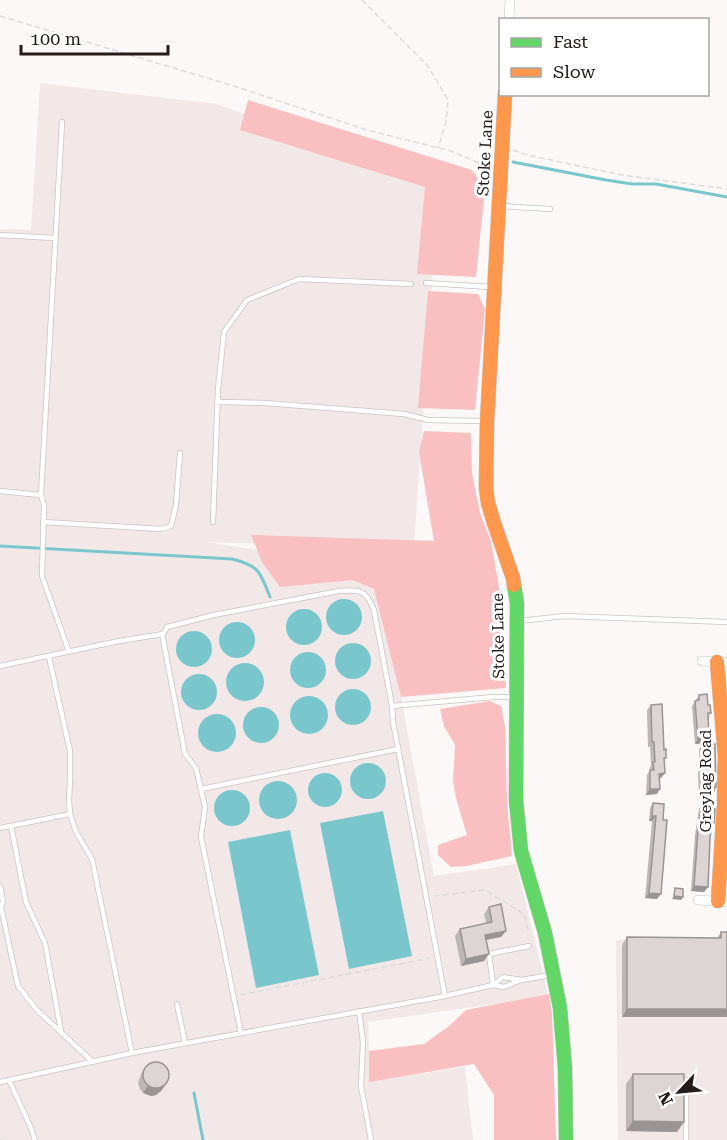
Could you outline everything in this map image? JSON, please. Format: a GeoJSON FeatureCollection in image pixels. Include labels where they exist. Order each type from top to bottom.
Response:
{"type":"FeatureCollection","features":[{"type":"Feature","properties":{"kind":"street"},"geometry":{"type":"LineString","coordinates":[[509,18],[510,0]]}},
{"type":"Feature","properties":{"kind":"street","name":"Stoke Lane"},"geometry":{"type":"LineString","coordinates":[[505,96],[487,422],[486,488],[488,503],[513,578],[517,603],[516,800],[521,851],[545,933],[560,1008],[565,1068],[566,1140]]}},
{"type":"Feature","properties":{"kind":"street","name":"Greylag Road"},"geometry":{"type":"LineString","coordinates":[[698,900],[722,901],[726,756],[722,662],[702,662]]}},
{"type":"Feature","properties":{"kind":"lane"},"geometry":{"type":"LineString","coordinates":[[62,122],[40,495],[44,505],[42,576],[69,652]]}},
{"type":"Feature","properties":{"kind":"lane"},"geometry":{"type":"LineString","coordinates":[[498,205],[550,209]]}},
{"type":"Feature","properties":{"kind":"lane"},"geometry":{"type":"LineString","coordinates":[[0,235],[55,238]]}},
{"type":"Feature","properties":{"kind":"lane"},"geometry":{"type":"LineString","coordinates":[[213,522],[218,402],[224,332],[247,300],[299,279],[411,284]]}},
{"type":"Feature","properties":{"kind":"lane"},"geometry":{"type":"LineString","coordinates":[[426,283],[494,287]]}},
{"type":"Feature","properties":{"kind":"lane"},"geometry":{"type":"LineString","coordinates":[[218,402],[266,403],[404,414],[428,420],[487,422]]}},
{"type":"Feature","properties":{"kind":"lane"},"geometry":{"type":"LineString","coordinates":[[43,522],[161,530],[171,526],[176,506],[180,453]]}},
{"type":"Feature","properties":{"kind":"lane"},"geometry":{"type":"LineString","coordinates":[[0,491],[40,495]]}},
{"type":"Feature","properties":{"kind":"lane"},"geometry":{"type":"LineString","coordinates":[[241,1033],[201,837],[205,807],[196,768],[185,754],[163,639],[167,627],[214,615],[355,590],[364,593],[370,599],[374,610],[398,749],[446,996]]}},
{"type":"Feature","properties":{"kind":"lane"},"geometry":{"type":"LineString","coordinates":[[516,621],[564,616],[727,622]]}},
{"type":"Feature","properties":{"kind":"lane"},"geometry":{"type":"LineString","coordinates":[[0,666],[163,634]]}},
{"type":"Feature","properties":{"kind":"lane"},"geometry":{"type":"LineString","coordinates":[[49,657],[70,751],[70,814],[76,832],[92,859],[132,1053]]}},
{"type":"Feature","properties":{"kind":"lane"},"geometry":{"type":"LineString","coordinates":[[392,706],[516,697]]}},
{"type":"Feature","properties":{"kind":"lane"},"geometry":{"type":"LineString","coordinates":[[201,789],[398,749]]}},
{"type":"Feature","properties":{"kind":"lane"},"geometry":{"type":"LineString","coordinates":[[0,828],[70,814]]}},
{"type":"Feature","properties":{"kind":"lane"},"geometry":{"type":"LineString","coordinates":[[10,826],[26,902],[45,943],[61,1031]]}},
{"type":"Feature","properties":{"kind":"lane"},"geometry":{"type":"LineString","coordinates":[[0,886],[3,902],[1,907],[18,986],[37,1010],[93,1062]]}},
{"type":"Feature","properties":{"kind":"lane"},"geometry":{"type":"LineString","coordinates":[[493,986],[489,954],[529,946]]}},
{"type":"Feature","properties":{"kind":"lane"},"geometry":{"type":"LineString","coordinates":[[0,1082],[132,1053],[493,986],[504,987],[521,980],[554,975]]}},
{"type":"Feature","properties":{"kind":"lane"},"geometry":{"type":"LineString","coordinates":[[493,986],[503,977],[521,980]]}},
{"type":"Feature","properties":{"kind":"lane"},"geometry":{"type":"LineString","coordinates":[[177,1004],[185,1043]]}},
{"type":"Feature","properties":{"kind":"lane"},"geometry":{"type":"LineString","coordinates":[[359,1011],[363,1042],[361,1086],[371,1140]]}},
{"type":"Feature","properties":{"kind":"lane"},"geometry":{"type":"LineString","coordinates":[[9,1080],[31,1128],[34,1140]]}},
{"type":"Feature","properties":{"kind":"lane"},"geometry":{"type":"LineString","coordinates":[[686,1080],[686,1140]]}},
{"type":"Feature","properties":{"kind":"path"},"geometry":{"type":"LineString","coordinates":[[362,0],[428,66],[448,100],[446,122],[438,148]]}},
{"type":"Feature","properties":{"kind":"path"},"geometry":{"type":"LineString","coordinates":[[0,16],[234,86],[367,130],[451,151],[476,161],[500,176]]}},
{"type":"Feature","properties":{"kind":"path"},"geometry":{"type":"LineString","coordinates":[[502,147],[527,155],[622,175],[727,189]]}},
{"type":"Feature","properties":{"kind":"path"},"geometry":{"type":"LineString","coordinates":[[476,161],[483,171],[484,178],[500,176]]}},
{"type":"Feature","properties":{"kind":"path"},"geometry":{"type":"LineString","coordinates":[[428,896],[485,890],[524,914],[529,933]]}},
{"type":"Feature","properties":{"kind":"path"},"geometry":{"type":"LineString","coordinates":[[233,997],[433,957],[437,948]]}},
{"type":"Feature","properties":{"kind":"shaded area"},"geometry":{"type":"Polygon","coordinates":[[[40,83],[216,104],[439,180],[414,548],[206,542],[369,567],[401,697],[434,876],[516,864],[548,994],[516,1001],[368,1022],[370,1081],[465,1067],[473,1140],[0,1140],[0,229],[31,230],[40,83]]]}},
{"type":"Feature","properties":{"kind":"shaded area"},"geometry":{"type":"Polygon","coordinates":[[[248,100],[472,170],[485,189],[476,277],[417,274],[425,187],[240,130],[248,100]]]}},
{"type":"Feature","properties":{"kind":"shaded area"},"geometry":{"type":"Polygon","coordinates":[[[428,291],[478,294],[485,309],[475,410],[418,408],[428,291]]]}},
{"type":"Feature","properties":{"kind":"shaded area"},"geometry":{"type":"Polygon","coordinates":[[[424,431],[471,433],[472,473],[480,513],[491,541],[501,599],[506,688],[401,697],[374,589],[353,580],[280,587],[262,562],[251,535],[434,541],[419,452],[424,431]]]}},
{"type":"Feature","properties":{"kind":"shaded area"},"geometry":{"type":"Polygon","coordinates":[[[490,701],[501,706],[505,726],[507,802],[512,856],[451,867],[438,855],[438,845],[467,835],[453,781],[455,745],[444,726],[440,709],[490,701]]]}},
{"type":"Feature","properties":{"kind":"shaded area"},"geometry":{"type":"Polygon","coordinates":[[[727,937],[727,1140],[618,1140],[616,940],[727,937]]]}},
{"type":"Feature","properties":{"kind":"shaded area"},"geometry":{"type":"Polygon","coordinates":[[[549,994],[552,1014],[556,1140],[494,1140],[494,1095],[474,1064],[369,1082],[369,1051],[424,1044],[466,1010],[549,994]]]}},
{"type":"Feature","properties":{"kind":"water"},"geometry":{"type":"Polygon","coordinates":[[[344,599],[357,604],[362,617],[357,630],[344,635],[331,630],[326,617],[331,604],[344,599]]]}},
{"type":"Feature","properties":{"kind":"water"},"geometry":{"type":"Polygon","coordinates":[[[304,609],[317,614],[322,627],[317,640],[304,645],[291,640],[286,627],[291,614],[304,609]]]}},
{"type":"Feature","properties":{"kind":"water"},"geometry":{"type":"Polygon","coordinates":[[[237,622],[250,627],[255,640],[250,653],[237,658],[224,653],[219,640],[224,627],[237,622]]]}},
{"type":"Feature","properties":{"kind":"water"},"geometry":{"type":"Polygon","coordinates":[[[194,631],[207,636],[212,649],[207,662],[194,667],[181,662],[176,649],[181,636],[194,631]]]}},
{"type":"Feature","properties":{"kind":"water"},"geometry":{"type":"Polygon","coordinates":[[[353,643],[366,648],[371,661],[366,674],[353,679],[340,674],[335,661],[340,648],[353,643]]]}},
{"type":"Feature","properties":{"kind":"water"},"geometry":{"type":"Polygon","coordinates":[[[308,652],[321,657],[326,670],[321,683],[308,688],[295,683],[290,670],[295,657],[308,652]]]}},
{"type":"Feature","properties":{"kind":"water"},"geometry":{"type":"Polygon","coordinates":[[[245,663],[258,669],[264,682],[258,695],[245,701],[232,695],[226,682],[232,669],[245,663]]]}},
{"type":"Feature","properties":{"kind":"water"},"geometry":{"type":"Polygon","coordinates":[[[199,674],[211,680],[217,692],[211,704],[199,710],[187,704],[181,692],[187,680],[199,674]]]}},
{"type":"Feature","properties":{"kind":"water"},"geometry":{"type":"Polygon","coordinates":[[[353,689],[366,694],[371,707],[366,720],[353,725],[340,720],[335,707],[340,694],[353,689]]]}},
{"type":"Feature","properties":{"kind":"water"},"geometry":{"type":"Polygon","coordinates":[[[309,696],[322,702],[328,715],[322,728],[309,734],[296,728],[290,715],[296,702],[309,696]]]}},
{"type":"Feature","properties":{"kind":"water"},"geometry":{"type":"Polygon","coordinates":[[[261,707],[273,713],[279,725],[273,737],[261,743],[249,737],[243,725],[249,713],[261,707]]]}},
{"type":"Feature","properties":{"kind":"water"},"geometry":{"type":"Polygon","coordinates":[[[217,714],[231,719],[236,733],[231,747],[217,752],[203,747],[198,733],[203,719],[217,714]]]}},
{"type":"Feature","properties":{"kind":"water"},"geometry":{"type":"Polygon","coordinates":[[[368,763],[381,768],[386,781],[381,794],[368,799],[355,794],[350,781],[355,768],[368,763]]]}},
{"type":"Feature","properties":{"kind":"water"},"geometry":{"type":"Polygon","coordinates":[[[325,773],[337,778],[342,790],[337,802],[325,807],[313,802],[308,790],[313,778],[325,773]]]}},
{"type":"Feature","properties":{"kind":"water"},"geometry":{"type":"Polygon","coordinates":[[[278,781],[291,787],[297,800],[291,813],[278,819],[265,813],[259,800],[265,787],[278,781]]]}},
{"type":"Feature","properties":{"kind":"water"},"geometry":{"type":"Polygon","coordinates":[[[232,790],[245,795],[250,808],[245,821],[232,826],[219,821],[214,808],[219,795],[232,790]]]}},
{"type":"Feature","properties":{"kind":"water"},"geometry":{"type":"Polygon","coordinates":[[[383,811],[412,956],[349,969],[320,823],[383,811]]]}},
{"type":"Feature","properties":{"kind":"water"},"geometry":{"type":"Polygon","coordinates":[[[290,830],[319,975],[256,988],[228,842],[290,830]]]}},
{"type":"Feature","properties":{"kind":"building"},"geometry":{"type":"Polygon","coordinates":[[[707,694],[711,713],[708,713],[709,738],[698,739],[695,701],[699,700],[699,695],[707,694]]]}},
{"type":"Feature","properties":{"kind":"building"},"geometry":{"type":"Polygon","coordinates":[[[662,704],[664,750],[666,749],[665,773],[659,774],[660,789],[650,789],[650,770],[654,770],[653,762],[655,762],[651,705],[662,704]]]}},
{"type":"Feature","properties":{"kind":"building"},"geometry":{"type":"Polygon","coordinates":[[[703,744],[715,744],[716,787],[714,791],[703,791],[703,744]]]}},
{"type":"Feature","properties":{"kind":"building"},"geometry":{"type":"Polygon","coordinates":[[[653,803],[664,804],[663,820],[667,820],[661,894],[649,893],[656,816],[652,816],[653,803]]]}},
{"type":"Feature","properties":{"kind":"building"},"geometry":{"type":"Polygon","coordinates":[[[702,804],[713,805],[715,809],[710,838],[708,887],[694,886],[702,804]]]}},
{"type":"Feature","properties":{"kind":"building"},"geometry":{"type":"Polygon","coordinates":[[[675,888],[683,889],[683,897],[674,896],[675,888]]]}},
{"type":"Feature","properties":{"kind":"building"},"geometry":{"type":"Polygon","coordinates":[[[501,904],[506,931],[485,935],[489,954],[466,959],[460,929],[492,922],[489,907],[501,904]]]}},
{"type":"Feature","properties":{"kind":"building"},"geometry":{"type":"Polygon","coordinates":[[[721,932],[727,932],[727,1009],[627,1009],[627,937],[721,938],[721,932]]]}},
{"type":"Feature","properties":{"kind":"building"},"geometry":{"type":"Polygon","coordinates":[[[156,1062],[165,1066],[169,1075],[165,1084],[156,1088],[147,1084],[143,1075],[147,1066],[156,1062]]]}},
{"type":"Feature","properties":{"kind":"building"},"geometry":{"type":"Polygon","coordinates":[[[633,1074],[684,1074],[684,1122],[633,1121],[633,1074]]]}},
{"type":"Feature","properties":{"kind":"waterway"},"geometry":{"type":"LineString","coordinates":[[513,162],[606,180],[632,184],[656,184],[727,197]]}},
{"type":"Feature","properties":{"kind":"waterway"},"geometry":{"type":"LineString","coordinates":[[0,546],[232,559],[248,564],[258,571],[270,597]]}},
{"type":"Feature","properties":{"kind":"waterway"},"geometry":{"type":"LineString","coordinates":[[194,1093],[203,1140]]}},
{"type":"Feature","properties":{"kind":"traffic: fast"},"geometry":{"type":"LineString","coordinates":[[514,585],[517,603],[516,800],[521,851],[545,933],[560,1008],[565,1068],[566,1140]]}},
{"type":"Feature","properties":{"kind":"traffic: slow"},"geometry":{"type":"LineString","coordinates":[[505,96],[487,422],[486,488],[488,503],[514,585]]}},
{"type":"Feature","properties":{"kind":"traffic: slow"},"geometry":{"type":"LineString","coordinates":[[717,662],[725,756],[718,901]]}}]}
